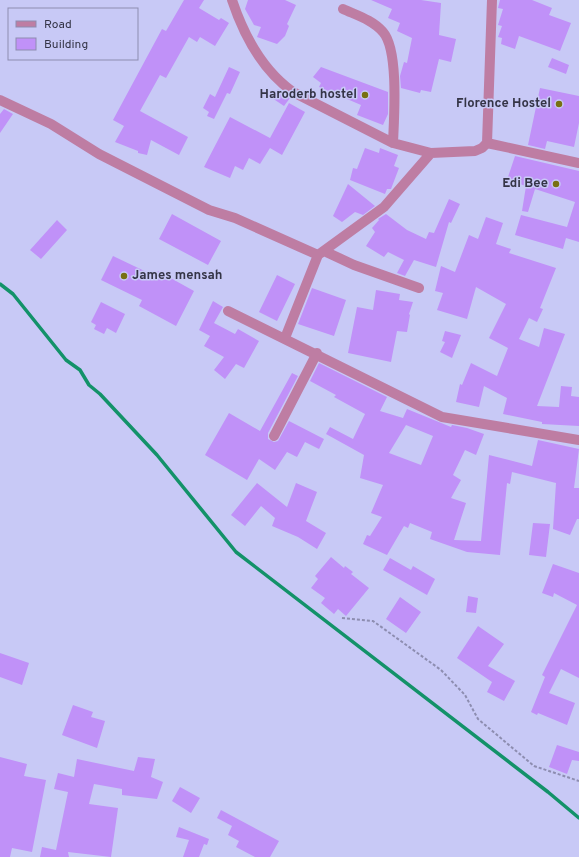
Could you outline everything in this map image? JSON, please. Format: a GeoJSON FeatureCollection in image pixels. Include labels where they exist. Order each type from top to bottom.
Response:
{"type":"FeatureCollection","features":[{"type":"Feature","properties":{"kind":"street"},"geometry":{"type":"LineString","coordinates":[[232,0],[238,17],[259,58],[278,82],[293,92],[393,143],[431,153],[475,151],[482,148],[487,143],[492,0]]}},
{"type":"Feature","properties":{"kind":"street"},"geometry":{"type":"LineString","coordinates":[[343,9],[374,24],[383,32],[390,44],[393,68],[393,143]]}},
{"type":"Feature","properties":{"kind":"street"},"geometry":{"type":"LineString","coordinates":[[0,100],[51,124],[99,154],[209,210],[235,218],[321,253],[419,288]]}},
{"type":"Feature","properties":{"kind":"street"},"geometry":{"type":"LineString","coordinates":[[487,143],[579,163]]}},
{"type":"Feature","properties":{"kind":"street"},"geometry":{"type":"LineString","coordinates":[[285,338],[321,253],[384,207],[431,153]]}},
{"type":"Feature","properties":{"kind":"street"},"geometry":{"type":"LineString","coordinates":[[228,311],[317,353],[442,417],[579,440]]}},
{"type":"Feature","properties":{"kind":"street"},"geometry":{"type":"LineString","coordinates":[[274,436],[317,353]]}},
{"type":"Feature","properties":{"kind":"path"},"geometry":{"type":"LineString","coordinates":[[342,618],[373,620],[441,670],[465,695],[478,719],[534,766],[579,781]]}},
{"type":"Feature","properties":{"kind":"building"},"geometry":{"type":"Polygon","coordinates":[[[184,0],[204,0],[199,8],[219,20],[221,18],[229,23],[215,46],[200,37],[197,42],[189,37],[166,78],[160,75],[140,111],[188,137],[179,155],[151,140],[147,155],[138,153],[138,151],[115,142],[124,126],[113,120],[162,29],[166,31],[184,0]]]}},
{"type":"Feature","properties":{"kind":"building"},"geometry":{"type":"Polygon","coordinates":[[[248,0],[285,0],[296,5],[287,24],[289,26],[285,36],[277,44],[257,37],[261,27],[254,25],[245,9],[248,0]]]}},
{"type":"Feature","properties":{"kind":"building"},"geometry":{"type":"Polygon","coordinates":[[[371,0],[421,0],[441,3],[439,35],[456,39],[451,62],[439,59],[431,92],[421,90],[420,93],[401,88],[400,76],[404,62],[407,63],[412,38],[397,31],[400,23],[388,18],[392,9],[371,0]]]}},
{"type":"Feature","properties":{"kind":"building"},"geometry":{"type":"Polygon","coordinates":[[[500,0],[532,0],[552,8],[549,15],[571,23],[560,51],[519,36],[515,49],[501,44],[502,38],[498,37],[502,26],[498,25],[503,9],[498,8],[500,0]]]}},
{"type":"Feature","properties":{"kind":"building"},"geometry":{"type":"Polygon","coordinates":[[[552,58],[569,65],[566,74],[548,67],[552,58]]]}},
{"type":"Feature","properties":{"kind":"building"},"geometry":{"type":"Polygon","coordinates":[[[229,67],[240,72],[230,94],[227,93],[214,119],[207,116],[209,112],[203,108],[210,94],[215,97],[229,67]]]}},
{"type":"Feature","properties":{"kind":"building"},"geometry":{"type":"Polygon","coordinates":[[[321,67],[388,92],[388,114],[383,125],[357,115],[361,105],[319,87],[321,83],[313,77],[321,67]]]}},
{"type":"Feature","properties":{"kind":"building"},"geometry":{"type":"Polygon","coordinates":[[[540,88],[579,96],[579,123],[574,147],[547,141],[545,149],[528,145],[540,88]]]}},
{"type":"Feature","properties":{"kind":"building"},"geometry":{"type":"Polygon","coordinates":[[[278,89],[290,98],[284,106],[272,98],[278,89]]]}},
{"type":"Feature","properties":{"kind":"building"},"geometry":{"type":"Polygon","coordinates":[[[289,103],[305,112],[282,155],[270,148],[260,164],[249,158],[243,170],[235,166],[230,178],[204,167],[230,117],[270,138],[289,103]]]}},
{"type":"Feature","properties":{"kind":"building"},"geometry":{"type":"Polygon","coordinates":[[[4,109],[13,114],[0,133],[0,114],[4,109]]]}},
{"type":"Feature","properties":{"kind":"building"},"geometry":{"type":"Polygon","coordinates":[[[365,148],[379,153],[380,148],[398,155],[394,166],[399,168],[391,189],[387,189],[385,194],[350,180],[353,168],[357,169],[365,148]]]}},
{"type":"Feature","properties":{"kind":"building"},"geometry":{"type":"Polygon","coordinates":[[[515,156],[579,171],[579,242],[566,238],[563,249],[515,235],[521,215],[567,227],[575,202],[535,189],[528,212],[522,211],[526,186],[507,180],[515,156]]]}},
{"type":"Feature","properties":{"kind":"building"},"geometry":{"type":"Polygon","coordinates":[[[348,184],[375,206],[363,215],[355,212],[342,222],[333,216],[348,184]]]}},
{"type":"Feature","properties":{"kind":"building"},"geometry":{"type":"Polygon","coordinates":[[[449,199],[460,204],[451,223],[449,222],[436,267],[414,260],[405,276],[397,273],[404,260],[388,252],[384,257],[366,246],[375,232],[372,228],[379,220],[378,219],[386,214],[407,230],[426,239],[429,232],[434,233],[449,199]]]}},
{"type":"Feature","properties":{"kind":"building"},"geometry":{"type":"Polygon","coordinates":[[[172,214],[221,241],[208,265],[159,239],[172,214]]]}},
{"type":"Feature","properties":{"kind":"building"},"geometry":{"type":"Polygon","coordinates":[[[486,217],[503,223],[496,244],[511,249],[509,253],[556,268],[540,308],[543,309],[537,322],[529,318],[519,339],[539,347],[544,328],[565,334],[537,406],[559,407],[561,386],[572,387],[571,396],[579,397],[579,426],[542,424],[542,422],[503,414],[507,398],[484,386],[479,407],[456,402],[460,384],[462,385],[471,363],[497,376],[508,348],[489,338],[506,304],[476,287],[467,319],[437,310],[443,293],[435,291],[441,266],[455,272],[469,235],[478,239],[486,217]]]}},
{"type":"Feature","properties":{"kind":"building"},"geometry":{"type":"Polygon","coordinates":[[[57,220],[67,230],[41,259],[30,250],[57,220]]]}},
{"type":"Feature","properties":{"kind":"building"},"geometry":{"type":"Polygon","coordinates":[[[113,256],[155,276],[158,271],[194,291],[176,326],[139,306],[142,300],[101,280],[113,256]]]}},
{"type":"Feature","properties":{"kind":"building"},"geometry":{"type":"Polygon","coordinates":[[[277,275],[295,284],[277,321],[259,312],[277,275]]]}},
{"type":"Feature","properties":{"kind":"building"},"geometry":{"type":"Polygon","coordinates":[[[312,288],[346,300],[334,336],[298,324],[312,288]]]}},
{"type":"Feature","properties":{"kind":"building"},"geometry":{"type":"Polygon","coordinates":[[[376,290],[400,294],[399,300],[413,302],[409,314],[407,332],[397,331],[391,362],[348,353],[357,307],[373,310],[376,290]]]}},
{"type":"Feature","properties":{"kind":"building"},"geometry":{"type":"Polygon","coordinates":[[[213,301],[223,307],[214,323],[235,334],[238,329],[259,341],[244,368],[236,364],[225,379],[214,370],[224,357],[204,346],[210,336],[199,330],[213,301]]]}},
{"type":"Feature","properties":{"kind":"building"},"geometry":{"type":"Polygon","coordinates":[[[101,302],[125,314],[116,333],[107,328],[104,334],[94,329],[96,325],[91,322],[101,302]]]}},
{"type":"Feature","properties":{"kind":"building"},"geometry":{"type":"Polygon","coordinates":[[[445,331],[461,335],[452,358],[440,352],[445,342],[442,341],[445,331]]]}},
{"type":"Feature","properties":{"kind":"building"},"geometry":{"type":"Polygon","coordinates":[[[319,363],[387,397],[380,411],[403,418],[407,409],[451,427],[452,425],[467,428],[484,434],[476,455],[465,450],[453,475],[461,480],[451,498],[466,503],[454,540],[481,541],[489,455],[532,466],[538,440],[579,449],[574,488],[579,488],[579,519],[577,519],[570,535],[553,529],[556,483],[512,472],[510,484],[507,483],[500,555],[467,552],[430,539],[432,532],[410,523],[408,528],[404,526],[387,555],[363,544],[367,535],[370,536],[382,517],[371,513],[383,485],[360,478],[364,455],[326,434],[330,427],[353,439],[365,414],[334,397],[336,395],[310,381],[319,363]],[[406,425],[389,453],[421,465],[433,436],[406,425]]]}},
{"type":"Feature","properties":{"kind":"building"},"geometry":{"type":"Polygon","coordinates":[[[292,373],[298,376],[268,433],[268,439],[274,442],[278,441],[289,421],[324,439],[319,449],[305,442],[297,457],[287,452],[275,470],[259,459],[247,480],[205,455],[229,413],[260,431],[292,373]]]}},
{"type":"Feature","properties":{"kind":"building"},"geometry":{"type":"Polygon","coordinates":[[[257,483],[287,507],[296,483],[317,492],[306,521],[326,533],[317,549],[298,537],[272,526],[275,518],[261,506],[245,526],[231,515],[257,483]]]}},
{"type":"Feature","properties":{"kind":"building"},"geometry":{"type":"Polygon","coordinates":[[[533,523],[550,524],[546,557],[529,555],[533,523]]]}},
{"type":"Feature","properties":{"kind":"building"},"geometry":{"type":"Polygon","coordinates":[[[331,557],[344,568],[345,566],[353,572],[351,574],[369,588],[346,616],[338,609],[334,614],[321,603],[325,598],[311,588],[318,579],[315,576],[331,557]]]}},
{"type":"Feature","properties":{"kind":"building"},"geometry":{"type":"Polygon","coordinates":[[[390,558],[411,570],[413,566],[435,579],[427,595],[383,570],[390,558]]]}},
{"type":"Feature","properties":{"kind":"building"},"geometry":{"type":"Polygon","coordinates":[[[553,564],[579,573],[579,678],[561,669],[549,693],[575,703],[567,725],[538,713],[537,715],[531,712],[545,677],[542,675],[577,605],[554,593],[553,597],[542,593],[553,564]]]}},
{"type":"Feature","properties":{"kind":"building"},"geometry":{"type":"Polygon","coordinates":[[[468,596],[478,598],[476,613],[466,612],[468,596]]]}},
{"type":"Feature","properties":{"kind":"building"},"geometry":{"type":"Polygon","coordinates":[[[400,597],[421,612],[406,633],[386,619],[400,597]]]}},
{"type":"Feature","properties":{"kind":"building"},"geometry":{"type":"Polygon","coordinates":[[[478,626],[504,644],[488,666],[515,681],[504,701],[487,692],[492,682],[457,658],[478,626]]]}},
{"type":"Feature","properties":{"kind":"building"},"geometry":{"type":"Polygon","coordinates":[[[0,653],[29,663],[22,685],[0,677],[0,653]]]}},
{"type":"Feature","properties":{"kind":"building"},"geometry":{"type":"Polygon","coordinates":[[[73,705],[93,712],[91,717],[105,721],[97,748],[62,735],[73,705]]]}},
{"type":"Feature","properties":{"kind":"building"},"geometry":{"type":"Polygon","coordinates":[[[557,745],[579,752],[579,761],[572,760],[567,774],[549,767],[557,745]]]}},
{"type":"Feature","properties":{"kind":"building"},"geometry":{"type":"Polygon","coordinates":[[[0,757],[27,764],[24,776],[46,780],[32,852],[12,848],[10,857],[0,857],[0,757]]]}},
{"type":"Feature","properties":{"kind":"building"},"geometry":{"type":"Polygon","coordinates":[[[138,757],[155,759],[151,777],[163,782],[157,799],[122,795],[122,789],[94,784],[89,804],[118,808],[111,857],[68,852],[69,857],[40,857],[42,847],[56,850],[68,792],[54,789],[58,773],[74,777],[77,759],[134,771],[138,757]]]}},
{"type":"Feature","properties":{"kind":"building"},"geometry":{"type":"Polygon","coordinates":[[[180,787],[200,798],[191,813],[172,801],[180,787]]]}},
{"type":"Feature","properties":{"kind":"building"},"geometry":{"type":"Polygon","coordinates":[[[221,810],[279,841],[270,857],[255,857],[236,847],[239,841],[228,835],[232,826],[217,818],[221,810]]]}},
{"type":"Feature","properties":{"kind":"building"},"geometry":{"type":"Polygon","coordinates":[[[179,827],[209,839],[207,845],[204,844],[199,857],[183,857],[189,840],[176,837],[179,827]]]}},
{"type":"Feature","properties":{"kind":"waterway"},"geometry":{"type":"LineString","coordinates":[[0,284],[13,294],[66,360],[80,370],[89,385],[100,394],[157,455],[236,552],[548,792],[579,818]]}},
{"type":"Feature","properties":{"kind":"place","name":"Haroderb hostel"},"geometry":{"type":"Point","coordinates":[365,95]}},
{"type":"Feature","properties":{"kind":"place","name":"Florence Hostel"},"geometry":{"type":"Point","coordinates":[559,104]}},
{"type":"Feature","properties":{"kind":"place","name":"Edi Bee"},"geometry":{"type":"Point","coordinates":[556,184]}},
{"type":"Feature","properties":{"kind":"place","name":"James mensah"},"geometry":{"type":"Point","coordinates":[124,276]}}]}
